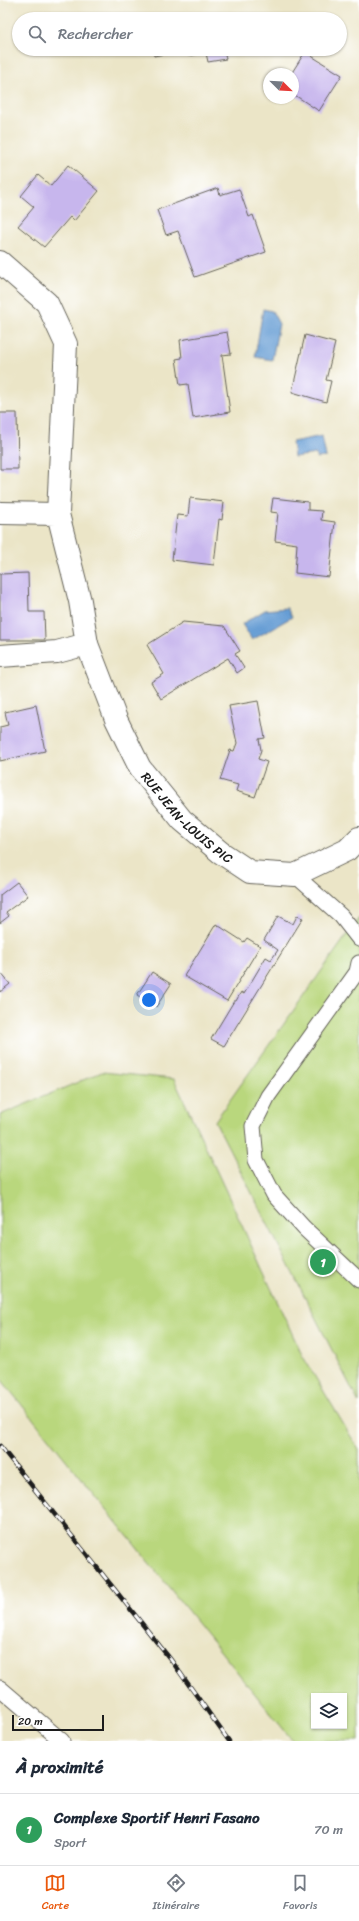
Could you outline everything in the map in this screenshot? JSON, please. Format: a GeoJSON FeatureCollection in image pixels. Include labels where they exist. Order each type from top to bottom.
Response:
{"type":"FeatureCollection","features":[{"type":"Feature","properties":{"kind":"street","name":"RUE JEAN-LOUIS PIC"},"geometry":{"type":"LineString","coordinates":[[0,262],[47,303],[66,344],[58,514],[80,601],[87,644],[116,719],[140,768],[182,820],[220,852],[250,872],[295,875],[347,850],[359,838]]}},
{"type":"Feature","properties":{"kind":"street"},"geometry":{"type":"LineString","coordinates":[[0,513],[58,514]]}},
{"type":"Feature","properties":{"kind":"street"},"geometry":{"type":"LineString","coordinates":[[0,656],[57,652],[87,644]]}},
{"type":"Feature","properties":{"kind":"lane"},"geometry":{"type":"LineString","coordinates":[[295,875],[341,916],[359,939]]}},
{"type":"Feature","properties":{"kind":"lane"},"geometry":{"type":"LineString","coordinates":[[359,963],[357,972],[268,1096],[253,1126],[256,1160],[274,1196],[304,1228],[359,1280]]}},
{"type":"Feature","properties":{"kind":"lane"},"geometry":{"type":"LineString","coordinates":[[0,1688],[62,1741]]}},
{"type":"Feature","properties":{"kind":"green space"},"geometry":{"type":"Polygon","coordinates":[[[359,918],[359,1403],[215,1121],[359,918]]]}},
{"type":"Feature","properties":{"kind":"green space"},"geometry":{"type":"Polygon","coordinates":[[[102,1072],[174,1079],[302,1355],[359,1450],[359,1741],[293,1741],[0,1378],[0,1115],[102,1072]]]}},
{"type":"Feature","properties":{"kind":"water"},"geometry":{"type":"Polygon","coordinates":[[[263,309],[272,311],[279,324],[272,360],[255,357],[263,309]]]}},
{"type":"Feature","properties":{"kind":"water"},"geometry":{"type":"Polygon","coordinates":[[[322,436],[326,457],[317,458],[316,454],[294,457],[292,442],[322,436]]]}},
{"type":"Feature","properties":{"kind":"water"},"geometry":{"type":"Polygon","coordinates":[[[287,608],[292,617],[252,640],[242,624],[265,610],[287,608]]]}},
{"type":"Feature","properties":{"kind":"building"},"geometry":{"type":"Polygon","coordinates":[[[207,56],[225,56],[226,59],[208,62],[207,56]]]}},
{"type":"Feature","properties":{"kind":"building"},"geometry":{"type":"Polygon","coordinates":[[[302,56],[311,56],[342,75],[319,111],[299,98],[299,68],[295,68],[302,56]]]}},
{"type":"Feature","properties":{"kind":"building"},"geometry":{"type":"Polygon","coordinates":[[[68,165],[99,191],[74,221],[70,217],[44,247],[18,226],[34,207],[21,196],[38,175],[51,186],[68,165]]]}},
{"type":"Feature","properties":{"kind":"building"},"geometry":{"type":"Polygon","coordinates":[[[218,188],[220,195],[239,189],[249,217],[253,215],[266,252],[195,277],[178,231],[166,235],[157,210],[218,188]]]}},
{"type":"Feature","properties":{"kind":"building"},"geometry":{"type":"Polygon","coordinates":[[[227,332],[231,354],[222,355],[230,412],[193,418],[188,384],[180,385],[176,359],[182,358],[180,340],[227,332]]]}},
{"type":"Feature","properties":{"kind":"building"},"geometry":{"type":"Polygon","coordinates":[[[305,335],[335,343],[326,380],[331,381],[326,402],[292,392],[305,335]]]}},
{"type":"Feature","properties":{"kind":"building"},"geometry":{"type":"Polygon","coordinates":[[[0,413],[17,413],[18,469],[0,469],[0,413]]]}},
{"type":"Feature","properties":{"kind":"building"},"geometry":{"type":"Polygon","coordinates":[[[190,498],[224,502],[222,520],[219,519],[214,565],[172,560],[177,515],[188,516],[190,498]]]}},
{"type":"Feature","properties":{"kind":"building"},"geometry":{"type":"Polygon","coordinates":[[[273,498],[308,502],[308,510],[322,511],[321,520],[335,522],[329,577],[295,573],[297,544],[275,541],[278,513],[271,512],[273,498]]]}},
{"type":"Feature","properties":{"kind":"building"},"geometry":{"type":"Polygon","coordinates":[[[28,573],[29,612],[44,612],[45,640],[0,640],[0,574],[28,573]]]}},
{"type":"Feature","properties":{"kind":"building"},"geometry":{"type":"Polygon","coordinates":[[[183,622],[224,626],[240,651],[235,654],[244,668],[237,673],[228,658],[161,699],[151,682],[164,674],[147,645],[183,622]]]}},
{"type":"Feature","properties":{"kind":"building"},"geometry":{"type":"Polygon","coordinates":[[[258,701],[265,738],[259,739],[261,750],[258,759],[267,762],[255,797],[236,791],[238,785],[220,780],[230,750],[234,751],[237,743],[229,706],[258,701]]]}},
{"type":"Feature","properties":{"kind":"building"},"geometry":{"type":"Polygon","coordinates":[[[36,705],[45,751],[0,761],[0,727],[8,725],[5,712],[36,705]]]}},
{"type":"Feature","properties":{"kind":"building"},"geometry":{"type":"Polygon","coordinates":[[[17,882],[28,896],[6,912],[9,916],[0,923],[0,895],[17,882]]]}},
{"type":"Feature","properties":{"kind":"building"},"geometry":{"type":"Polygon","coordinates":[[[278,916],[293,924],[297,916],[303,918],[224,1046],[211,1039],[234,1001],[236,1001],[241,992],[244,994],[266,957],[271,960],[278,950],[264,940],[278,916]]]}},
{"type":"Feature","properties":{"kind":"building"},"geometry":{"type":"Polygon","coordinates":[[[216,924],[244,942],[247,938],[260,946],[227,1001],[184,976],[216,924]]]}},
{"type":"Feature","properties":{"kind":"building"},"geometry":{"type":"Polygon","coordinates":[[[0,972],[10,984],[0,992],[0,972]]]}},
{"type":"Feature","properties":{"kind":"building"},"geometry":{"type":"Polygon","coordinates":[[[152,972],[171,984],[156,1007],[137,995],[152,972]]]}},
{"type":"Feature","properties":{"kind":"railway"},"geometry":{"type":"LineString","coordinates":[[0,1446],[171,1660],[229,1741]]}},
{"type":"Feature","properties":{"kind":"place","name":"Complexe Sportif Henri Fasano"},"geometry":{"type":"Point","coordinates":[323,1262]}}]}
